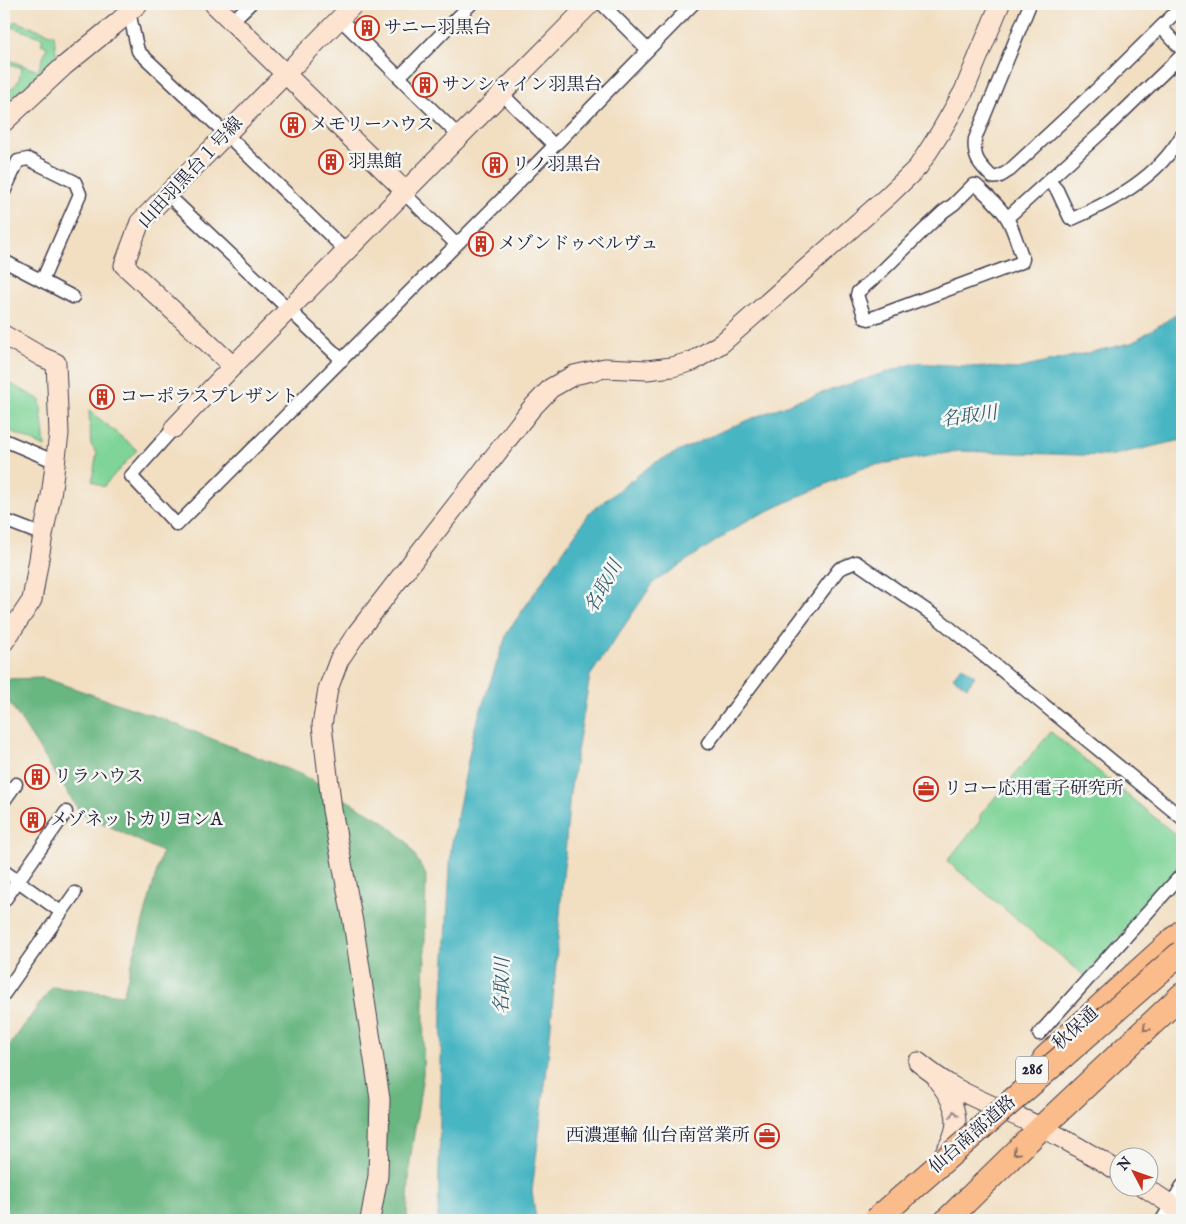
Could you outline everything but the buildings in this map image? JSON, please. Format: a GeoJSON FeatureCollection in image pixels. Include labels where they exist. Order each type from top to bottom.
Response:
{"type":"FeatureCollection","features":[{"type":"Feature","properties":{"kind":"highway","name":"秋保通"},"geometry":{"type":"LineString","coordinates":[[894,1220],[994,1106],[1182,932]]}},
{"type":"Feature","properties":{"kind":"highway","name":"仙台南部道路"},"geometry":{"type":"LineString","coordinates":[[876,1220],[1182,952]]}},
{"type":"Feature","properties":{"kind":"highway"},"geometry":{"type":"LineString","coordinates":[[947,1220],[1182,995]]}},
{"type":"Feature","properties":{"kind":"street"},"geometry":{"type":"LineString","coordinates":[[214,4],[406,191],[409,198],[456,244]]}},
{"type":"Feature","properties":{"kind":"street"},"geometry":{"type":"LineString","coordinates":[[232,22],[250,4]]}},
{"type":"Feature","properties":{"kind":"street","name":"山田羽黒台１号線"},"geometry":{"type":"LineString","coordinates":[[233,366],[124,265],[140,222],[354,4]]}},
{"type":"Feature","properties":{"kind":"street"},"geometry":{"type":"LineString","coordinates":[[399,77],[470,4]]}},
{"type":"Feature","properties":{"kind":"street"},"geometry":{"type":"LineString","coordinates":[[590,4],[233,366],[131,476],[177,525],[693,4]]}},
{"type":"Feature","properties":{"kind":"street"},"geometry":{"type":"LineString","coordinates":[[602,4],[647,49]]}},
{"type":"Feature","properties":{"kind":"street"},"geometry":{"type":"LineString","coordinates":[[370,1220],[378,1176],[380,1100],[354,922],[332,810],[322,726],[328,689],[338,660],[525,417],[551,388],[574,375],[605,368],[655,369],[672,367],[693,361],[722,343],[888,196],[918,167],[964,91],[1000,4]]}},
{"type":"Feature","properties":{"kind":"street"},"geometry":{"type":"LineString","coordinates":[[1030,4],[975,139],[974,146],[977,161],[995,178],[1010,170],[1108,79],[1182,6]]}},
{"type":"Feature","properties":{"kind":"street"},"geometry":{"type":"LineString","coordinates":[[4,122],[64,66],[128,13],[138,52],[226,134],[346,251]]}},
{"type":"Feature","properties":{"kind":"street"},"geometry":{"type":"LineString","coordinates":[[340,18],[459,136]]}},
{"type":"Feature","properties":{"kind":"street"},"geometry":{"type":"LineString","coordinates":[[1160,27],[1182,50]]}},
{"type":"Feature","properties":{"kind":"street"},"geometry":{"type":"LineString","coordinates":[[1007,218],[1103,131],[1182,55]]}},
{"type":"Feature","properties":{"kind":"street"},"geometry":{"type":"LineString","coordinates":[[501,93],[554,145]]}},
{"type":"Feature","properties":{"kind":"street"},"geometry":{"type":"LineString","coordinates":[[1049,181],[1072,219],[1112,200],[1140,182],[1166,157],[1182,135]]}},
{"type":"Feature","properties":{"kind":"street"},"geometry":{"type":"LineString","coordinates":[[4,192],[18,162],[28,159],[75,182],[78,188],[80,194],[42,282]]}},
{"type":"Feature","properties":{"kind":"street"},"geometry":{"type":"LineString","coordinates":[[973,185],[976,185],[985,193],[1007,218],[1023,259],[1022,262],[869,319],[865,318],[857,295],[858,292],[973,185]]}},
{"type":"Feature","properties":{"kind":"street"},"geometry":{"type":"LineString","coordinates":[[167,194],[342,360]]}},
{"type":"Feature","properties":{"kind":"street"},"geometry":{"type":"LineString","coordinates":[[4,261],[74,297]]}},
{"type":"Feature","properties":{"kind":"street"},"geometry":{"type":"LineString","coordinates":[[4,335],[42,357],[56,362],[59,434],[51,496],[32,600],[4,642]]}},
{"type":"Feature","properties":{"kind":"street"},"geometry":{"type":"LineString","coordinates":[[4,440],[56,462]]}},
{"type":"Feature","properties":{"kind":"street"},"geometry":{"type":"LineString","coordinates":[[4,520],[43,535]]}},
{"type":"Feature","properties":{"kind":"street"},"geometry":{"type":"LineString","coordinates":[[708,743],[839,569],[856,562],[939,619],[1182,818]]}},
{"type":"Feature","properties":{"kind":"street"},"geometry":{"type":"LineString","coordinates":[[4,801],[16,784]]}},
{"type":"Feature","properties":{"kind":"street"},"geometry":{"type":"LineString","coordinates":[[4,901],[66,812]]}},
{"type":"Feature","properties":{"kind":"street"},"geometry":{"type":"LineString","coordinates":[[4,871],[61,912]]}},
{"type":"Feature","properties":{"kind":"street"},"geometry":{"type":"LineString","coordinates":[[1039,1034],[1182,874]]}},
{"type":"Feature","properties":{"kind":"street"},"geometry":{"type":"LineString","coordinates":[[4,994],[75,893]]}},
{"type":"Feature","properties":{"kind":"street"},"geometry":{"type":"LineString","coordinates":[[918,1062],[953,1087],[1042,1127],[1108,1165]]}},
{"type":"Feature","properties":{"kind":"street"},"geometry":{"type":"LineString","coordinates":[[921,1187],[945,1153],[956,1127],[956,1114],[953,1104],[934,1075]]}},
{"type":"Feature","properties":{"kind":"street"},"geometry":{"type":"LineString","coordinates":[[1154,1196],[1172,1213],[1182,1186]]}},
{"type":"Feature","properties":{"kind":"green space"},"geometry":{"type":"Polygon","coordinates":[[[14,21],[54,35],[57,61],[6,102],[4,101],[4,93],[6,94],[18,82],[22,68],[4,62],[4,58],[38,71],[47,47],[41,44],[43,38],[12,27],[14,21]]]}},
{"type":"Feature","properties":{"kind":"green space"},"geometry":{"type":"Polygon","coordinates":[[[4,380],[40,400],[45,447],[4,428],[4,380]]]}},
{"type":"Feature","properties":{"kind":"green space"},"geometry":{"type":"Polygon","coordinates":[[[89,410],[137,450],[103,487],[92,481],[97,453],[91,445],[89,410]]]}},
{"type":"Feature","properties":{"kind":"green space"},"geometry":{"type":"Polygon","coordinates":[[[44,678],[160,718],[302,775],[383,821],[407,842],[426,875],[423,1075],[410,1161],[407,1220],[4,1220],[4,1053],[52,987],[123,995],[162,852],[80,812],[4,694],[4,679],[44,678]]]}},
{"type":"Feature","properties":{"kind":"green space"},"geometry":{"type":"Polygon","coordinates":[[[1051,732],[1182,840],[1182,867],[1085,976],[947,861],[980,821],[980,815],[1051,732]]]}},
{"type":"Feature","properties":{"kind":"water","name":"名取川"},"geometry":{"type":"Polygon","coordinates":[[[1182,311],[1182,440],[1109,456],[959,451],[864,467],[748,520],[654,582],[590,676],[570,793],[548,1060],[532,1191],[536,1220],[438,1220],[442,1013],[451,848],[474,730],[507,633],[590,512],[654,463],[724,430],[791,403],[915,363],[1017,369],[1131,343],[1182,311]]]}},
{"type":"Feature","properties":{"kind":"water"},"geometry":{"type":"Polygon","coordinates":[[[962,666],[975,676],[967,687],[953,677],[962,666]]]}},
{"type":"Feature","properties":{"kind":"place","name":"サニー羽黒台"},"geometry":{"type":"Point","coordinates":[367,28]}},
{"type":"Feature","properties":{"kind":"place","name":"サンシャイン羽黒台"},"geometry":{"type":"Point","coordinates":[425,85]}},
{"type":"Feature","properties":{"kind":"place","name":"メモリーハウス"},"geometry":{"type":"Point","coordinates":[293,125]}},
{"type":"Feature","properties":{"kind":"place","name":"羽黒館"},"geometry":{"type":"Point","coordinates":[331,162]}},
{"type":"Feature","properties":{"kind":"place","name":"リノ羽黒台"},"geometry":{"type":"Point","coordinates":[495,165]}},
{"type":"Feature","properties":{"kind":"place","name":"メゾンドゥベルヴュ"},"geometry":{"type":"Point","coordinates":[481,244]}},
{"type":"Feature","properties":{"kind":"place","name":"コーポラスプレザント"},"geometry":{"type":"Point","coordinates":[102,397]}},
{"type":"Feature","properties":{"kind":"place","name":"リラハウス"},"geometry":{"type":"Point","coordinates":[37,777]}},
{"type":"Feature","properties":{"kind":"place","name":"リコー応用電子研究所"},"geometry":{"type":"Point","coordinates":[926,789]}},
{"type":"Feature","properties":{"kind":"place","name":"メゾネットカリヨンA"},"geometry":{"type":"Point","coordinates":[33,820]}},
{"type":"Feature","properties":{"kind":"place","name":"西濃運輸 仙台南営業所"},"geometry":{"type":"Point","coordinates":[767,1136]}}]}
